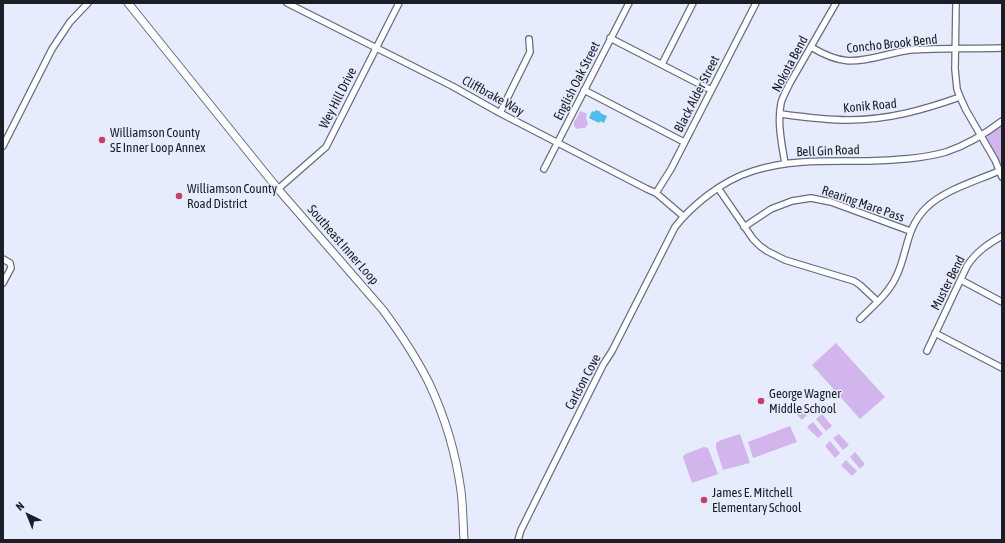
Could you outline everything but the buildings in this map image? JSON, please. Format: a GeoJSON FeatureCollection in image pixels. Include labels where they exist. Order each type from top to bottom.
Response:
{"type":"FeatureCollection","features":[{"type":"Feature","properties":{"kind":"main road","name":"Southeast Inner Loop"},"geometry":{"type":"LineString","coordinates":[[128,3],[278,188],[383,310],[398,330],[428,382],[446,427],[454,453],[461,492],[464,540]]}},
{"type":"Feature","properties":{"kind":"street"},"geometry":{"type":"LineString","coordinates":[[3,146],[52,49],[70,22],[88,3]]}},
{"type":"Feature","properties":{"kind":"street","name":"Cliffbrake Way"},"geometry":{"type":"LineString","coordinates":[[287,3],[452,86],[500,113],[656,193],[683,216]]}},
{"type":"Feature","properties":{"kind":"street","name":"Wey Hill Drive"},"geometry":{"type":"LineString","coordinates":[[278,188],[326,147],[399,3]]}},
{"type":"Feature","properties":{"kind":"street","name":"English Oak Street"},"geometry":{"type":"LineString","coordinates":[[544,169],[629,3]]}},
{"type":"Feature","properties":{"kind":"street"},"geometry":{"type":"LineString","coordinates":[[662,64],[693,3]]}},
{"type":"Feature","properties":{"kind":"street","name":"Black Alder Street"},"geometry":{"type":"LineString","coordinates":[[656,193],[671,169],[756,3]]}},
{"type":"Feature","properties":{"kind":"street","name":"Nokota Bend"},"geometry":{"type":"LineString","coordinates":[[785,164],[780,133],[781,104],[790,83],[836,3]]}},
{"type":"Feature","properties":{"kind":"street"},"geometry":{"type":"LineString","coordinates":[[860,319],[887,292],[892,284],[897,275],[910,231],[926,207],[950,191],[1001,174],[995,160],[966,110],[956,81],[956,3]]}},
{"type":"Feature","properties":{"kind":"street"},"geometry":{"type":"LineString","coordinates":[[500,113],[530,52],[529,38]]}},
{"type":"Feature","properties":{"kind":"street"},"geometry":{"type":"LineString","coordinates":[[610,38],[711,90]]}},
{"type":"Feature","properties":{"kind":"street","name":"Concho Brook Bend"},"geometry":{"type":"LineString","coordinates":[[811,47],[832,58],[845,61],[856,61],[908,50],[1002,48]]}},
{"type":"Feature","properties":{"kind":"street"},"geometry":{"type":"LineString","coordinates":[[584,90],[684,142]]}},
{"type":"Feature","properties":{"kind":"street","name":"Konik Road"},"geometry":{"type":"LineString","coordinates":[[781,114],[848,120],[874,119],[927,108],[960,96]]}},
{"type":"Feature","properties":{"kind":"street","name":"Bell Gin Road"},"geometry":{"type":"LineString","coordinates":[[671,235],[683,216],[694,206],[718,188],[752,171],[769,166],[806,162],[909,159],[947,151],[967,143],[981,136],[1002,121]]}},
{"type":"Feature","properties":{"kind":"street"},"geometry":{"type":"LineString","coordinates":[[718,188],[744,227],[760,246],[785,260],[854,281],[860,284],[878,301]]}},
{"type":"Feature","properties":{"kind":"street","name":"Rearing Mare Pass"},"geometry":{"type":"LineString","coordinates":[[744,227],[771,209],[792,201],[811,198],[831,202],[910,231]]}},
{"type":"Feature","properties":{"kind":"street","name":"Carlson Cove"},"geometry":{"type":"LineString","coordinates":[[518,540],[521,530],[603,365],[612,351],[671,235]]}},
{"type":"Feature","properties":{"kind":"street","name":"Muster Bend"},"geometry":{"type":"LineString","coordinates":[[927,351],[971,259],[987,245],[1002,236]]}},
{"type":"Feature","properties":{"kind":"street"},"geometry":{"type":"LineString","coordinates":[[3,259],[10,263],[11,268],[3,283]]}},
{"type":"Feature","properties":{"kind":"street"},"geometry":{"type":"LineString","coordinates":[[961,280],[1002,302]]}},
{"type":"Feature","properties":{"kind":"street"},"geometry":{"type":"LineString","coordinates":[[936,333],[1002,368]]}},
{"type":"Feature","properties":{"kind":"shaded area"},"geometry":{"type":"Polygon","coordinates":[[[581,111],[587,114],[586,118],[588,124],[585,128],[577,129],[574,126],[574,122],[581,111]]]}},
{"type":"Feature","properties":{"kind":"shaded area"},"geometry":{"type":"Polygon","coordinates":[[[1002,125],[1002,169],[987,139],[988,135],[1002,125]]]}},
{"type":"Feature","properties":{"kind":"shaded area"},"geometry":{"type":"Polygon","coordinates":[[[836,343],[885,397],[860,419],[812,365],[836,343]]]}},
{"type":"Feature","properties":{"kind":"shaded area"},"geometry":{"type":"Polygon","coordinates":[[[796,404],[807,415],[802,420],[791,408],[796,404]]]}},
{"type":"Feature","properties":{"kind":"shaded area"},"geometry":{"type":"Polygon","coordinates":[[[822,414],[832,426],[826,431],[816,419],[822,414]]]}},
{"type":"Feature","properties":{"kind":"shaded area"},"geometry":{"type":"Polygon","coordinates":[[[813,422],[823,434],[818,438],[807,427],[813,422]]]}},
{"type":"Feature","properties":{"kind":"shaded area"},"geometry":{"type":"Polygon","coordinates":[[[790,426],[797,442],[753,458],[748,442],[790,426]]]}},
{"type":"Feature","properties":{"kind":"shaded area"},"geometry":{"type":"Polygon","coordinates":[[[740,434],[750,463],[723,470],[716,448],[716,443],[740,434]]]}},
{"type":"Feature","properties":{"kind":"shaded area"},"geometry":{"type":"Polygon","coordinates":[[[839,434],[849,445],[843,450],[833,438],[839,434]]]}},
{"type":"Feature","properties":{"kind":"shaded area"},"geometry":{"type":"Polygon","coordinates":[[[830,441],[840,453],[835,458],[825,446],[830,441]]]}},
{"type":"Feature","properties":{"kind":"shaded area"},"geometry":{"type":"Polygon","coordinates":[[[704,447],[708,448],[718,474],[692,483],[683,457],[685,454],[704,447]]]}},
{"type":"Feature","properties":{"kind":"shaded area"},"geometry":{"type":"Polygon","coordinates":[[[855,452],[865,464],[860,469],[850,457],[855,452]]]}},
{"type":"Feature","properties":{"kind":"shaded area"},"geometry":{"type":"Polygon","coordinates":[[[846,460],[857,471],[852,476],[841,465],[846,460]]]}},
{"type":"Feature","properties":{"kind":"water"},"geometry":{"type":"Polygon","coordinates":[[[596,110],[607,116],[604,123],[600,121],[599,123],[589,118],[592,111],[594,112],[596,110]]]}},
{"type":"Feature","properties":{"kind":"place","name":"Williamson County SE Inner Loop Annex"},"geometry":{"type":"Point","coordinates":[102,140]}},
{"type":"Feature","properties":{"kind":"place","name":"Williamson County Road District"},"geometry":{"type":"Point","coordinates":[179,196]}},
{"type":"Feature","properties":{"kind":"place","name":"George Wagner Middle School"},"geometry":{"type":"Point","coordinates":[761,401]}},
{"type":"Feature","properties":{"kind":"place","name":"James E. Mitchell Elementary School"},"geometry":{"type":"Point","coordinates":[704,500]}}]}
